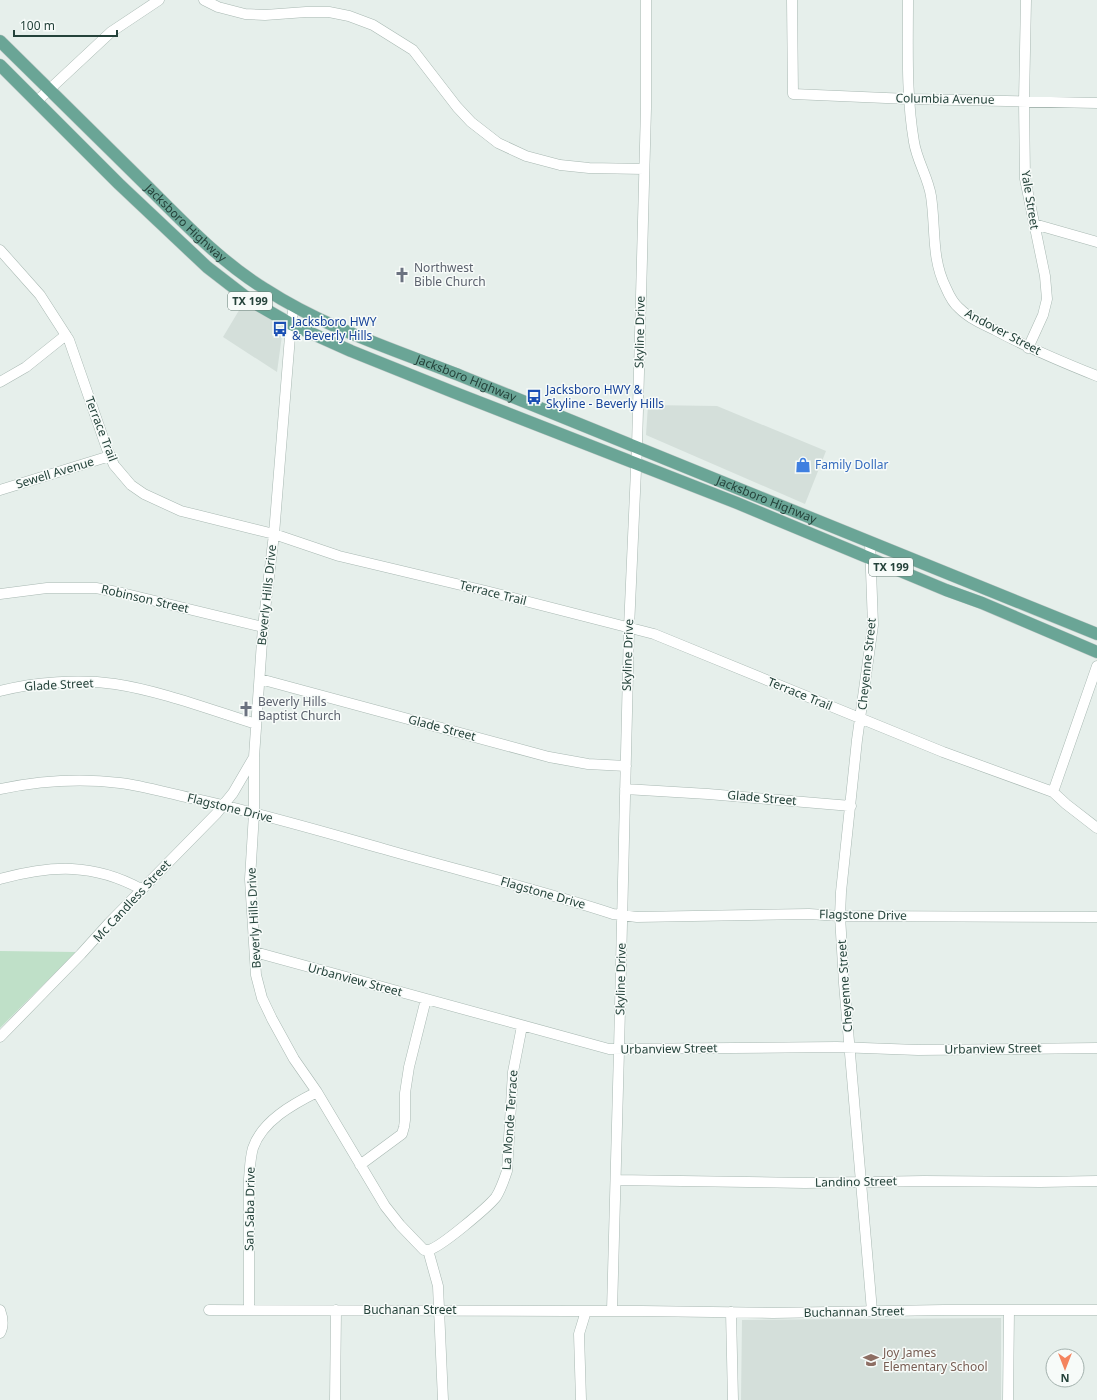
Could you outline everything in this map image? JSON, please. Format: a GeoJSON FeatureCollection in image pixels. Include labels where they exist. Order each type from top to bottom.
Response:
{"type":"FeatureCollection","features":[{"type":"Feature","properties":{"kind":"main road","name":"Jacksboro Highway"},"geometry":{"type":"LineString","coordinates":[[0,41],[193,231],[239,271],[265,289],[294,306],[359,336],[1097,634]]}},
{"type":"Feature","properties":{"kind":"main road","name":"Jacksboro Highway"},"geometry":{"type":"LineString","coordinates":[[0,65],[119,184],[207,267],[251,301],[291,324],[337,345],[453,392],[637,463],[969,598],[1097,652]]}},
{"type":"Feature","properties":{"kind":"main road"},"geometry":{"type":"LineString","coordinates":[[453,392],[461,376]]}},
{"type":"Feature","properties":{"kind":"main road"},"geometry":{"type":"LineString","coordinates":[[969,598],[974,585]]}},
{"type":"Feature","properties":{"kind":"street"},"geometry":{"type":"LineString","coordinates":[[37,101],[111,32],[158,0]]}},
{"type":"Feature","properties":{"kind":"street"},"geometry":{"type":"LineString","coordinates":[[204,0],[218,7],[244,14],[265,15],[329,12],[349,16],[372,24],[413,50],[470,122],[498,143],[526,156],[560,165],[589,168],[644,169]]}},
{"type":"Feature","properties":{"kind":"street","name":"Skyline Drive"},"geometry":{"type":"LineString","coordinates":[[612,1311],[620,1050],[628,628],[637,463],[644,169],[646,0]]}},
{"type":"Feature","properties":{"kind":"street","name":"Columbia Avenue"},"geometry":{"type":"LineString","coordinates":[[792,0],[793,94],[910,99],[1097,103]]}},
{"type":"Feature","properties":{"kind":"street","name":"Andover Street"},"geometry":{"type":"LineString","coordinates":[[908,0],[908,74],[914,144],[918,158],[926,175],[931,197],[934,250],[943,283],[950,297],[967,316],[1028,348],[1097,376]]}},
{"type":"Feature","properties":{"kind":"street","name":"Yale Street"},"geometry":{"type":"LineString","coordinates":[[1026,0],[1024,101],[1025,179],[1045,276],[1047,299],[1043,315],[1028,348]]}},
{"type":"Feature","properties":{"kind":"street"},"geometry":{"type":"LineString","coordinates":[[1034,224],[1097,242]]}},
{"type":"Feature","properties":{"kind":"street","name":"Terrace Trail"},"geometry":{"type":"LineString","coordinates":[[0,250],[40,294],[69,340],[114,465],[131,485],[144,494],[181,512],[274,534],[339,556],[654,634],[943,752],[1053,792],[1097,828]]}},
{"type":"Feature","properties":{"kind":"street","name":"Beverly Hills Drive"},"geometry":{"type":"LineString","coordinates":[[294,306],[291,324],[274,534],[263,627],[254,757],[254,813],[250,879],[256,976],[262,998],[291,1053],[317,1092],[385,1206],[400,1225],[424,1250],[428,1250]]}},
{"type":"Feature","properties":{"kind":"street"},"geometry":{"type":"LineString","coordinates":[[0,382],[26,366],[66,335]]}},
{"type":"Feature","properties":{"kind":"street","name":"Sewell Avenue"},"geometry":{"type":"LineString","coordinates":[[0,490],[110,456]]}},
{"type":"Feature","properties":{"kind":"street","name":"Cheyenne Street"},"geometry":{"type":"LineString","coordinates":[[870,542],[873,625],[860,719],[841,892],[840,916],[872,1311]]}},
{"type":"Feature","properties":{"kind":"street","name":"Robinson Street"},"geometry":{"type":"LineString","coordinates":[[0,594],[47,588],[96,588],[263,627]]}},
{"type":"Feature","properties":{"kind":"street"},"geometry":{"type":"LineString","coordinates":[[1053,792],[1097,666]]}},
{"type":"Feature","properties":{"kind":"street","name":"Glade Street"},"geometry":{"type":"LineString","coordinates":[[260,679],[548,758],[588,764],[626,766]]}},
{"type":"Feature","properties":{"kind":"street","name":"Glade Street"},"geometry":{"type":"LineString","coordinates":[[0,691],[14,687],[58,682],[101,682],[154,693],[256,724]]}},
{"type":"Feature","properties":{"kind":"street","name":"Mc Candless Street"},"geometry":{"type":"LineString","coordinates":[[0,1037],[223,805],[233,793],[254,757]]}},
{"type":"Feature","properties":{"kind":"street","name":"Flagstone Drive"},"geometry":{"type":"LineString","coordinates":[[0,789],[56,781],[119,783],[159,790],[254,813],[467,873],[542,892],[612,914],[637,917],[809,914],[840,916],[1097,916]]}},
{"type":"Feature","properties":{"kind":"street","name":"Glade Street"},"geometry":{"type":"LineString","coordinates":[[625,788],[716,794],[851,806]]}},
{"type":"Feature","properties":{"kind":"street"},"geometry":{"type":"LineString","coordinates":[[0,879],[40,870],[70,868],[116,876],[141,889]]}},
{"type":"Feature","properties":{"kind":"street","name":"Urbanview Street"},"geometry":{"type":"LineString","coordinates":[[255,952],[609,1049],[850,1048],[918,1050],[1097,1048]]}},
{"type":"Feature","properties":{"kind":"street"},"geometry":{"type":"LineString","coordinates":[[360,1165],[402,1134],[404,1127],[405,1093],[409,1067],[426,999]]}},
{"type":"Feature","properties":{"kind":"street","name":"La Monde Terrace"},"geometry":{"type":"LineString","coordinates":[[428,1250],[439,1245],[457,1232],[495,1198],[502,1187],[507,1171],[513,1072],[522,1026]]}},
{"type":"Feature","properties":{"kind":"street","name":"San Saba Drive"},"geometry":{"type":"LineString","coordinates":[[249,1310],[249,1179],[250,1161],[253,1149],[258,1136],[265,1127],[287,1110],[317,1092]]}},
{"type":"Feature","properties":{"kind":"street","name":"Landino Street"},"geometry":{"type":"LineString","coordinates":[[616,1180],[805,1183],[1097,1181]]}},
{"type":"Feature","properties":{"kind":"street"},"geometry":{"type":"LineString","coordinates":[[428,1250],[438,1286],[443,1400]]}},
{"type":"Feature","properties":{"kind":"street","name":"Buchanan Street"},"geometry":{"type":"LineString","coordinates":[[209,1310],[612,1311]]}},
{"type":"Feature","properties":{"kind":"street"},"geometry":{"type":"LineString","coordinates":[[336,1310],[336,1400]]}},
{"type":"Feature","properties":{"kind":"street"},"geometry":{"type":"LineString","coordinates":[[1008,1310],[1008,1400]]}},
{"type":"Feature","properties":{"kind":"street","name":"Buchannan Street"},"geometry":{"type":"LineString","coordinates":[[612,1311],[773,1313],[1097,1310]]}},
{"type":"Feature","properties":{"kind":"street"},"geometry":{"type":"LineString","coordinates":[[581,1400],[579,1334],[586,1311]]}},
{"type":"Feature","properties":{"kind":"street"},"geometry":{"type":"LineString","coordinates":[[0,1333],[3,1324],[1,1312]]}},
{"type":"Feature","properties":{"kind":"street"},"geometry":{"type":"LineString","coordinates":[[731,1312],[733,1400]]}},
{"type":"Feature","properties":{"kind":"shaded area"},"geometry":{"type":"Polygon","coordinates":[[[244,302],[283,328],[277,372],[223,337],[244,302]]]}},
{"type":"Feature","properties":{"kind":"shaded area"},"geometry":{"type":"Polygon","coordinates":[[[648,405],[717,406],[826,451],[805,504],[646,435],[648,405]]]}},
{"type":"Feature","properties":{"kind":"shaded area","name":"Joy James Elementary School"},"geometry":{"type":"Polygon","coordinates":[[[1001,1318],[1001,1400],[741,1400],[742,1320],[1001,1318]]]}},
{"type":"Feature","properties":{"kind":"green space"},"geometry":{"type":"Polygon","coordinates":[[[0,951],[76,952],[0,1028],[0,951]]]}},
{"type":"Feature","properties":{"kind":"place","name":"Northwest Bible Church"},"geometry":{"type":"Point","coordinates":[402,275]}},
{"type":"Feature","properties":{"kind":"place","name":"Jacksboro HWY & Beverly Hills"},"geometry":{"type":"Point","coordinates":[280,329]}},
{"type":"Feature","properties":{"kind":"place","name":"Jacksboro HWY & Skyline - Beverly Hills"},"geometry":{"type":"Point","coordinates":[534,397]}},
{"type":"Feature","properties":{"kind":"place","name":"Family Dollar"},"geometry":{"type":"Point","coordinates":[803,465]}},
{"type":"Feature","properties":{"kind":"place","name":"Beverly Hills Baptist Church"},"geometry":{"type":"Point","coordinates":[246,709]}},
{"type":"Feature","properties":{"kind":"place","name":"Joy James Elementary School"},"geometry":{"type":"Point","coordinates":[871,1360]}}]}
